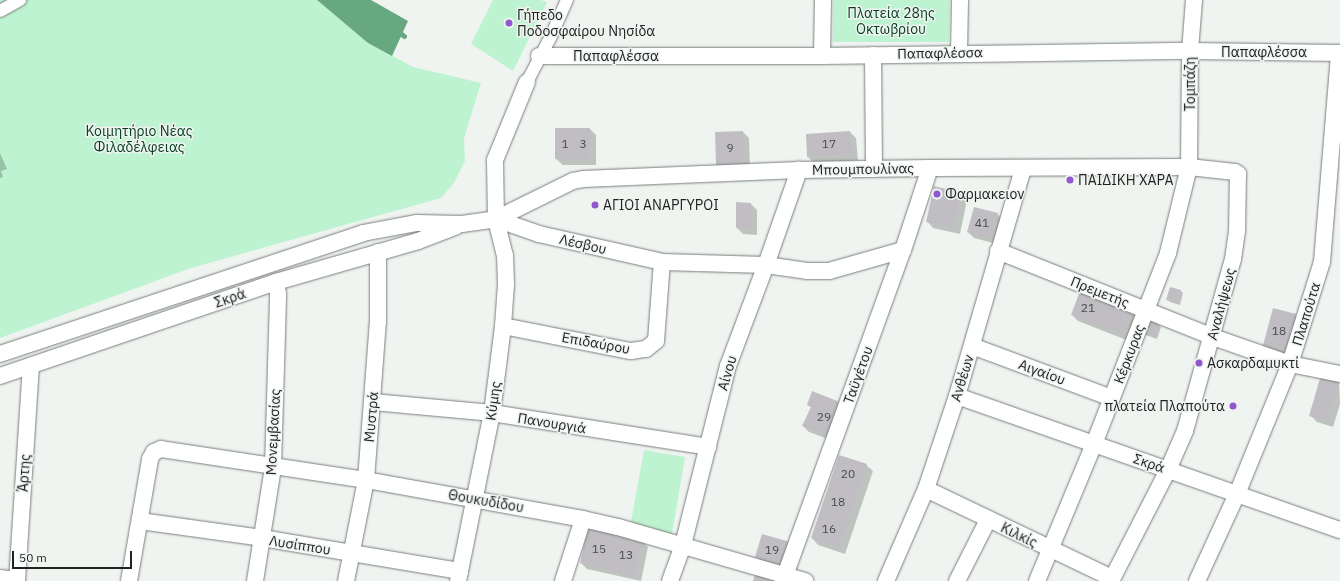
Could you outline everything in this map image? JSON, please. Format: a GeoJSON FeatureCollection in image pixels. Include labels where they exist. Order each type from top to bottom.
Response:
{"type":"FeatureCollection","features":[{"type":"Feature","properties":{"kind":"street"},"geometry":{"type":"LineString","coordinates":[[0,11],[20,0]]}},
{"type":"Feature","properties":{"kind":"street"},"geometry":{"type":"LineString","coordinates":[[496,219],[495,160],[526,82],[551,36],[567,0]]}},
{"type":"Feature","properties":{"kind":"street"},"geometry":{"type":"LineString","coordinates":[[822,56],[823,0]]}},
{"type":"Feature","properties":{"kind":"street"},"geometry":{"type":"LineString","coordinates":[[959,53],[960,0]]}},
{"type":"Feature","properties":{"kind":"street","name":"Τομπάζη"},"geometry":{"type":"LineString","coordinates":[[1189,167],[1190,51],[1194,0]]}},
{"type":"Feature","properties":{"kind":"street","name":"Παπαφλέσσα"},"geometry":{"type":"LineString","coordinates":[[539,56],[822,56],[1190,51],[1340,53]]}},
{"type":"Feature","properties":{"kind":"street","name":"Πλαπούτα"},"geometry":{"type":"LineString","coordinates":[[1197,581],[1237,494],[1290,364],[1322,262],[1340,53]]}},
{"type":"Feature","properties":{"kind":"street"},"geometry":{"type":"LineString","coordinates":[[873,55],[874,169]]}},
{"type":"Feature","properties":{"kind":"street","name":"Μπουμπουλίνας"},"geometry":{"type":"LineString","coordinates":[[496,219],[573,181],[583,179],[799,170],[930,168],[1023,169],[1189,167],[1227,170],[1238,174]]}},
{"type":"Feature","properties":{"kind":"street","name":"Κέρκυρας"},"geometry":{"type":"LineString","coordinates":[[1038,581],[1094,444],[1168,253],[1189,167]]}},
{"type":"Feature","properties":{"kind":"street","name":"Ταϋγέτου"},"geometry":{"type":"LineString","coordinates":[[785,578],[930,168]]}},
{"type":"Feature","properties":{"kind":"street","name":"Ανθέων"},"geometry":{"type":"LineString","coordinates":[[886,581],[926,489],[958,396],[998,251],[1023,169]]}},
{"type":"Feature","properties":{"kind":"street","name":"Αίνου"},"geometry":{"type":"LineString","coordinates":[[670,581],[683,545],[728,366],[766,265],[799,170]]}},
{"type":"Feature","properties":{"kind":"street","name":"Αναλήψεως"},"geometry":{"type":"LineString","coordinates":[[1111,580],[1168,470],[1185,431],[1213,338],[1236,244],[1238,174]]}},
{"type":"Feature","properties":{"kind":"street","name":"Σκρά"},"geometry":{"type":"LineString","coordinates":[[0,354],[363,233],[417,223],[462,224],[496,219]]}},
{"type":"Feature","properties":{"kind":"street","name":"Λέσβου"},"geometry":{"type":"LineString","coordinates":[[496,219],[539,234],[662,262],[766,265],[807,271],[829,271],[902,250]]}},
{"type":"Feature","properties":{"kind":"street","name":"Κύμης"},"geometry":{"type":"LineString","coordinates":[[459,576],[492,413],[504,326],[506,284],[505,256],[496,219]]}},
{"type":"Feature","properties":{"kind":"street","name":"Σκρά"},"geometry":{"type":"LineString","coordinates":[[0,376],[276,282],[418,241],[462,224]]}},
{"type":"Feature","properties":{"kind":"street","name":"Πρεμετής"},"geometry":{"type":"LineString","coordinates":[[998,251],[1213,338],[1290,364],[1340,374]]}},
{"type":"Feature","properties":{"kind":"street","name":"Μυστρά"},"geometry":{"type":"LineString","coordinates":[[346,581],[366,480],[378,322],[378,252]]}},
{"type":"Feature","properties":{"kind":"street","name":"Επιδαύρου"},"geometry":{"type":"LineString","coordinates":[[504,326],[631,351],[646,349],[656,341],[662,262]]}},
{"type":"Feature","properties":{"kind":"street","name":"Μονεμβασίας"},"geometry":{"type":"LineString","coordinates":[[255,581],[273,467],[278,294],[276,282]]}},
{"type":"Feature","properties":{"kind":"street","name":"Αιγαίου"},"geometry":{"type":"LineString","coordinates":[[972,346],[1112,398]]}},
{"type":"Feature","properties":{"kind":"street","name":"Άρτης"},"geometry":{"type":"LineString","coordinates":[[17,581],[31,365]]}},
{"type":"Feature","properties":{"kind":"street","name":"Σκρά"},"geometry":{"type":"LineString","coordinates":[[958,396],[1340,530]]}},
{"type":"Feature","properties":{"kind":"street","name":"Πανουργιά"},"geometry":{"type":"LineString","coordinates":[[373,402],[492,413],[708,446]]}},
{"type":"Feature","properties":{"kind":"street","name":"Θουκυδίδου"},"geometry":{"type":"LineString","coordinates":[[140,521],[150,459],[154,452],[161,449],[476,498],[583,519],[683,545],[785,578],[805,581]]}},
{"type":"Feature","properties":{"kind":"street","name":"Κιλκίς"},"geometry":{"type":"LineString","coordinates":[[926,489],[1111,580]]}},
{"type":"Feature","properties":{"kind":"street"},"geometry":{"type":"LineString","coordinates":[[563,581],[583,519]]}},
{"type":"Feature","properties":{"kind":"street"},"geometry":{"type":"LineString","coordinates":[[957,581],[988,520]]}},
{"type":"Feature","properties":{"kind":"street"},"geometry":{"type":"LineString","coordinates":[[129,581],[140,521]]}},
{"type":"Feature","properties":{"kind":"street","name":"Λυσίππου"},"geometry":{"type":"LineString","coordinates":[[140,521],[262,538],[352,553],[459,576]]}},
{"type":"Feature","properties":{"kind":"street"},"geometry":{"type":"LineString","coordinates":[[0,578],[17,581]]}},
{"type":"Feature","properties":{"kind":"green space","name":"Κοιμητήριο Νέας Φιλαδέλφειας"},"geometry":{"type":"Polygon","coordinates":[[[0,0],[317,0],[368,43],[413,67],[481,83],[464,138],[465,161],[454,183],[441,198],[191,268],[0,338],[0,0]]]}},
{"type":"Feature","properties":{"kind":"green space","name":"Γήπεδο Ποδοσφαίρου Νησίδα"},"geometry":{"type":"Polygon","coordinates":[[[493,0],[541,0],[547,2],[513,71],[471,44],[493,0]]]}},
{"type":"Feature","properties":{"kind":"green space","name":"Πλατεία 28ης Οκτωβρίου"},"geometry":{"type":"Polygon","coordinates":[[[833,0],[950,0],[949,42],[833,42],[833,0]]]}},
{"type":"Feature","properties":{"kind":"green space"},"geometry":{"type":"Polygon","coordinates":[[[644,450],[685,457],[672,534],[630,527],[644,450]]]}},
{"type":"Feature","properties":{"kind":"shaded area"},"geometry":{"type":"Polygon","coordinates":[[[317,0],[371,0],[408,21],[392,56],[368,43],[317,0]]]}},
{"type":"Feature","properties":{"kind":"building"},"geometry":{"type":"Polygon","coordinates":[[[555,128],[590,128],[590,159],[555,159],[555,128]]]}},
{"type":"Feature","properties":{"kind":"building"},"geometry":{"type":"Polygon","coordinates":[[[743,131],[744,164],[716,165],[715,132],[743,131]]]}},
{"type":"Feature","properties":{"kind":"building"},"geometry":{"type":"Polygon","coordinates":[[[850,131],[852,154],[807,157],[806,134],[850,131]]]}},
{"type":"Feature","properties":{"kind":"building"},"geometry":{"type":"Polygon","coordinates":[[[934,186],[962,193],[953,228],[926,222],[934,186]]]}},
{"type":"Feature","properties":{"kind":"building"},"geometry":{"type":"Polygon","coordinates":[[[736,202],[751,203],[751,229],[736,228],[736,202]]]}},
{"type":"Feature","properties":{"kind":"building"},"geometry":{"type":"Polygon","coordinates":[[[974,207],[998,213],[991,239],[967,232],[974,207]]]}},
{"type":"Feature","properties":{"kind":"building"},"geometry":{"type":"Polygon","coordinates":[[[1170,287],[1181,290],[1177,303],[1166,300],[1170,287]]]}},
{"type":"Feature","properties":{"kind":"building"},"geometry":{"type":"Polygon","coordinates":[[[1080,291],[1132,311],[1123,335],[1071,315],[1080,291]]]}},
{"type":"Feature","properties":{"kind":"building"},"geometry":{"type":"Polygon","coordinates":[[[1273,308],[1296,314],[1285,355],[1262,349],[1273,308]]]}},
{"type":"Feature","properties":{"kind":"building"},"geometry":{"type":"Polygon","coordinates":[[[1144,318],[1159,323],[1154,337],[1139,331],[1144,318]]]}},
{"type":"Feature","properties":{"kind":"building"},"geometry":{"type":"Polygon","coordinates":[[[1321,375],[1339,381],[1327,421],[1309,416],[1321,375]]]}},
{"type":"Feature","properties":{"kind":"building"},"geometry":{"type":"Polygon","coordinates":[[[812,391],[845,404],[833,438],[802,426],[811,407],[807,405],[812,391]]]}},
{"type":"Feature","properties":{"kind":"building"},"geometry":{"type":"Polygon","coordinates":[[[839,455],[867,464],[839,548],[811,538],[839,455]]]}},
{"type":"Feature","properties":{"kind":"building"},"geometry":{"type":"Polygon","coordinates":[[[588,527],[642,540],[634,576],[580,563],[588,527]]]}},
{"type":"Feature","properties":{"kind":"building"},"geometry":{"type":"Polygon","coordinates":[[[762,534],[790,542],[783,566],[755,557],[762,534]]]}},
{"type":"Feature","properties":{"kind":"building"},"geometry":{"type":"Polygon","coordinates":[[[756,571],[776,581],[753,581],[756,571]]]}},
{"type":"Feature","properties":{"kind":"waterway"},"geometry":{"type":"LineString","coordinates":[[396,30],[404,36]]}},
{"type":"Feature","properties":{"kind":"place","name":"Γήπεδο Ποδοσφαίρου Νησίδα"},"geometry":{"type":"Point","coordinates":[509,23]}},
{"type":"Feature","properties":{"kind":"place","name":"ΠΑΙΔΙΚΗ ΧΑΡΑ"},"geometry":{"type":"Point","coordinates":[1070,180]}},
{"type":"Feature","properties":{"kind":"place","name":"Φαρμακειον"},"geometry":{"type":"Point","coordinates":[937,194]}},
{"type":"Feature","properties":{"kind":"place","name":"ΑΓΙΟΙ ΑΝΑΡΓΥΡΟΙ"},"geometry":{"type":"Point","coordinates":[595,205]}},
{"type":"Feature","properties":{"kind":"place","name":"Ασκαρδαμυκτί"},"geometry":{"type":"Point","coordinates":[1199,363]}},
{"type":"Feature","properties":{"kind":"place","name":"πλατεία Πλαπούτα"},"geometry":{"type":"Point","coordinates":[1233,406]}}]}
